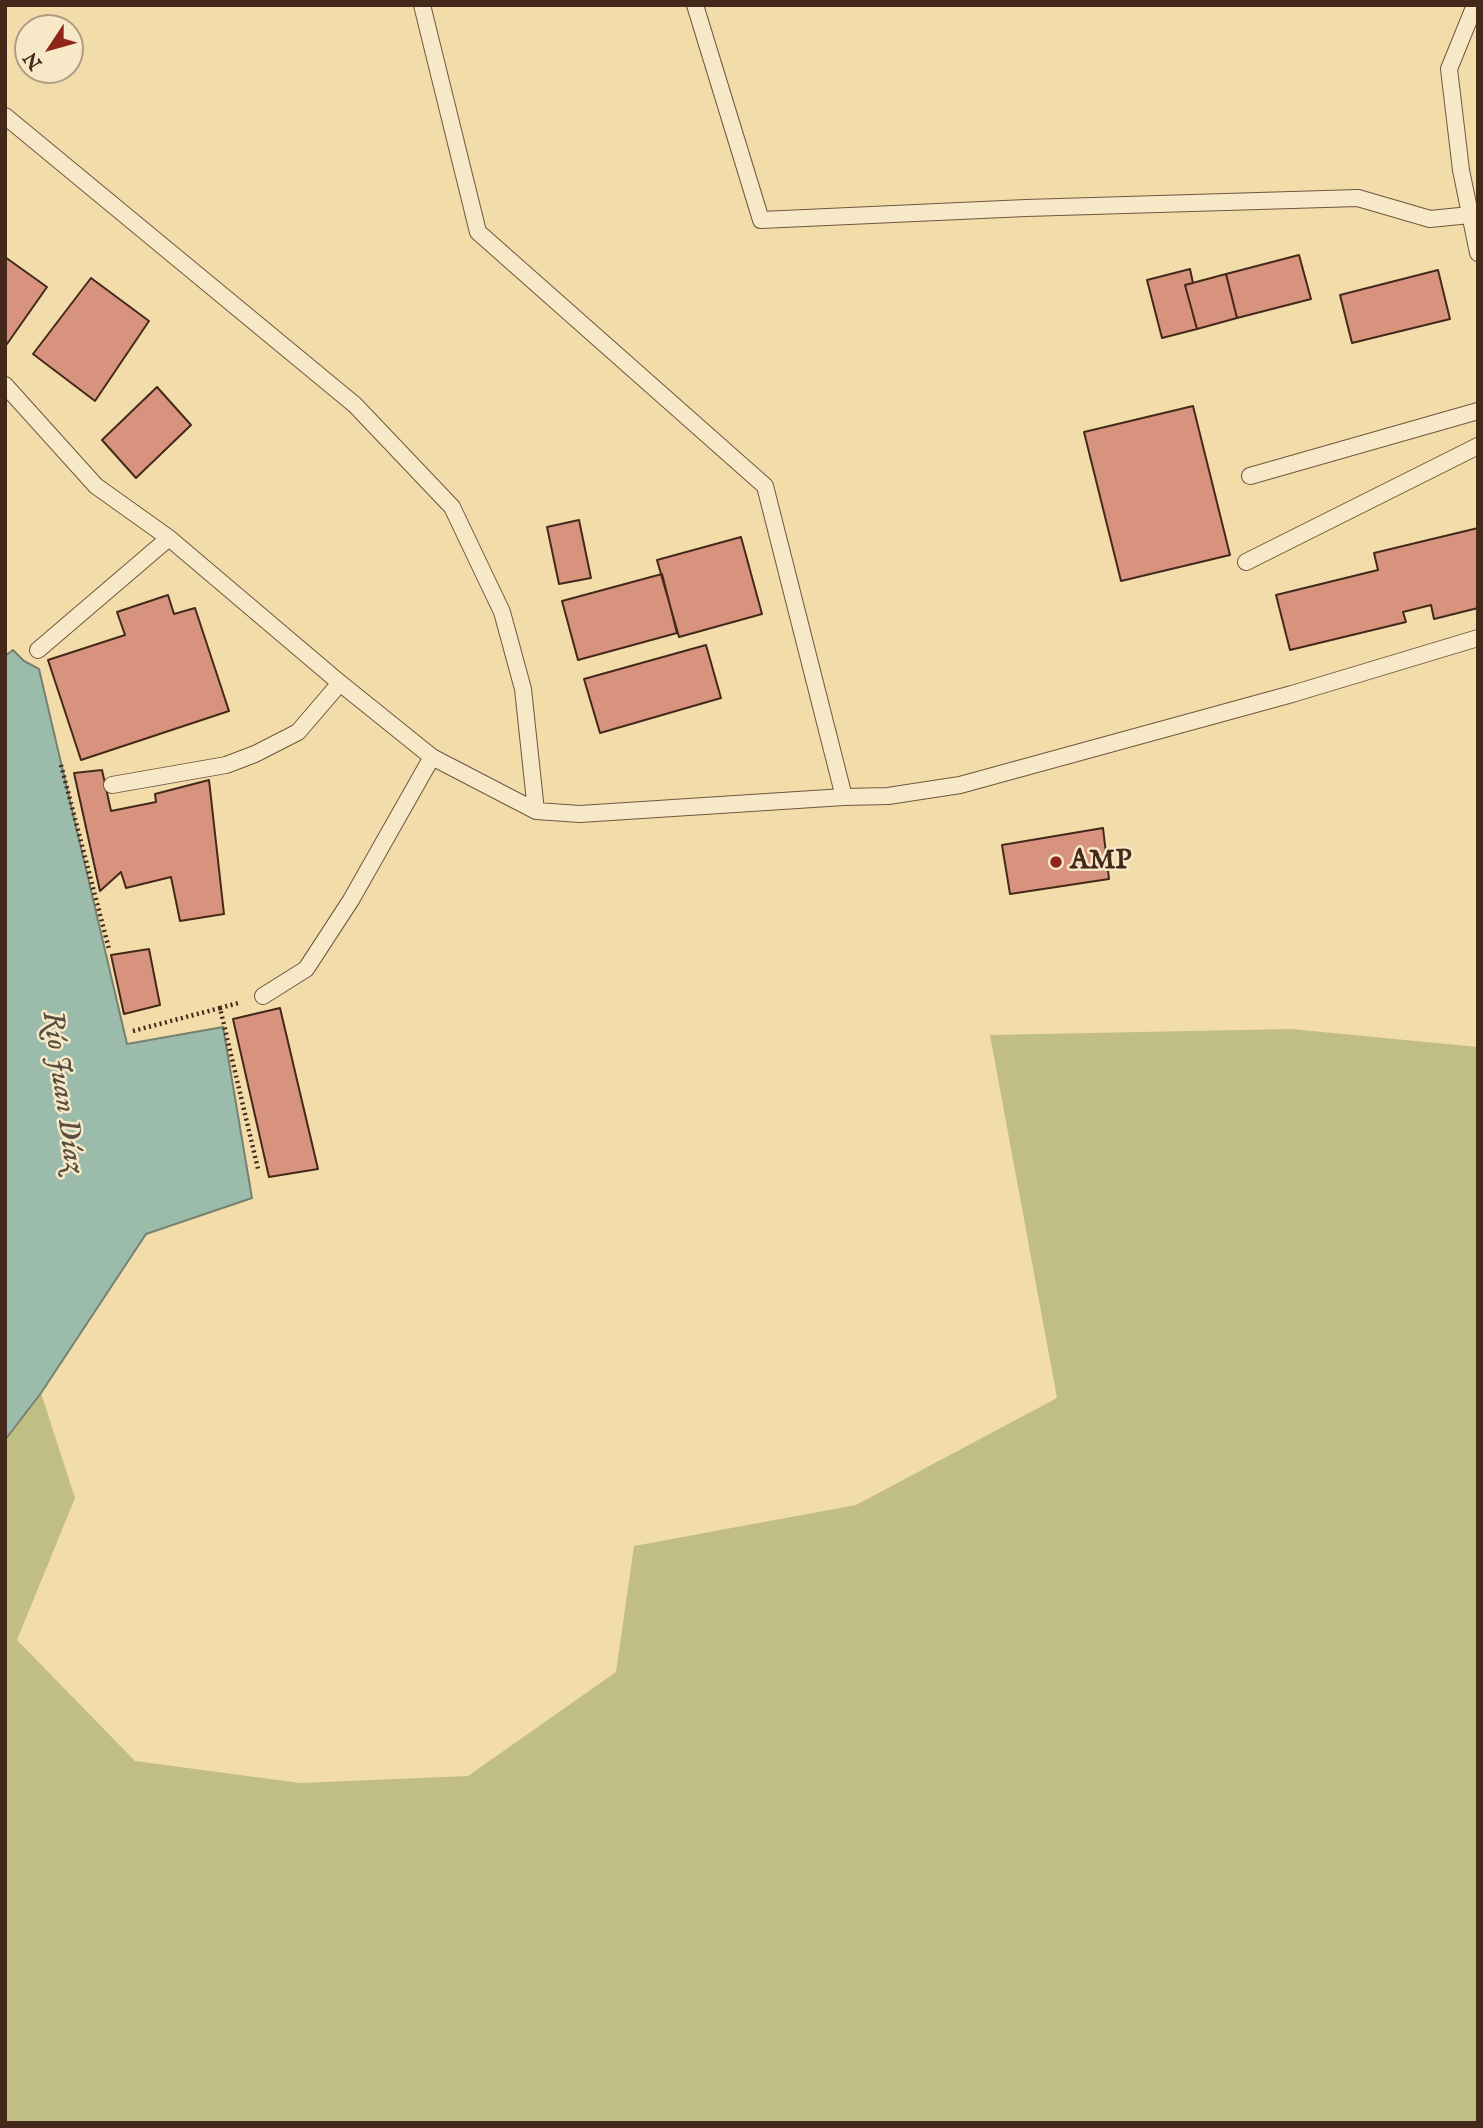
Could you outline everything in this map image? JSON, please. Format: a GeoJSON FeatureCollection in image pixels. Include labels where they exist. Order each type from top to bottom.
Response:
{"type":"FeatureCollection","features":[{"type":"Feature","properties":{"kind":"lane"},"geometry":{"type":"LineString","coordinates":[[422,5],[478,232],[765,486],[844,797]]}},
{"type":"Feature","properties":{"kind":"lane"},"geometry":{"type":"LineString","coordinates":[[695,5],[761,219],[1358,198],[1430,219],[1470,215]]}},
{"type":"Feature","properties":{"kind":"lane"},"geometry":{"type":"LineString","coordinates":[[1475,5],[1449,69],[1461,170],[1478,253]]}},
{"type":"Feature","properties":{"kind":"lane"},"geometry":{"type":"LineString","coordinates":[[5,116],[355,405],[452,507],[502,612],[523,689],[536,811]]}},
{"type":"Feature","properties":{"kind":"lane"},"geometry":{"type":"LineString","coordinates":[[5,385],[96,486],[169,538],[432,757],[536,811],[580,814],[888,796],[960,785],[1292,694],[1478,638]]}},
{"type":"Feature","properties":{"kind":"lane"},"geometry":{"type":"LineString","coordinates":[[1250,476],[1478,411]]}},
{"type":"Feature","properties":{"kind":"lane"},"geometry":{"type":"LineString","coordinates":[[1245,562],[1478,446]]}},
{"type":"Feature","properties":{"kind":"lane"},"geometry":{"type":"LineString","coordinates":[[38,650],[169,538]]}},
{"type":"Feature","properties":{"kind":"lane"},"geometry":{"type":"LineString","coordinates":[[112,785],[226,765],[255,754],[298,732],[340,683]]}},
{"type":"Feature","properties":{"kind":"lane"},"geometry":{"type":"LineString","coordinates":[[263,996],[306,969],[351,900],[432,757]]}},
{"type":"Feature","properties":{"kind":"path"},"geometry":{"type":"LineString","coordinates":[[61,765],[109,949]]}},
{"type":"Feature","properties":{"kind":"path"},"geometry":{"type":"LineString","coordinates":[[133,1031],[220,1008],[258,1169]]}},
{"type":"Feature","properties":{"kind":"shaded area"},"geometry":{"type":"Polygon","coordinates":[[[1291,1029],[1478,1047],[1478,2123],[5,2123],[5,1440],[41,1393],[75,1498],[17,1640],[135,1761],[300,1783],[468,1776],[616,1672],[634,1546],[856,1505],[1057,1398],[990,1035],[1291,1029]]]}},
{"type":"Feature","properties":{"kind":"water","name":"Río Juan Díaz"},"geometry":{"type":"Polygon","coordinates":[[[13,650],[24,661],[39,669],[127,1044],[223,1027],[252,1198],[146,1234],[41,1393],[5,1440],[5,656],[13,650]]]}},
{"type":"Feature","properties":{"kind":"building"},"geometry":{"type":"Polygon","coordinates":[[[1299,255],[1311,299],[1237,318],[1226,274],[1299,255]]]}},
{"type":"Feature","properties":{"kind":"building"},"geometry":{"type":"Polygon","coordinates":[[[5,257],[47,287],[7,344],[5,343],[5,257]]]}},
{"type":"Feature","properties":{"kind":"building"},"geometry":{"type":"Polygon","coordinates":[[[1190,269],[1193,283],[1185,285],[1197,329],[1162,338],[1147,280],[1190,269]]]}},
{"type":"Feature","properties":{"kind":"building"},"geometry":{"type":"Polygon","coordinates":[[[1438,270],[1450,319],[1352,343],[1340,295],[1438,270]]]}},
{"type":"Feature","properties":{"kind":"building"},"geometry":{"type":"Polygon","coordinates":[[[1226,274],[1237,318],[1197,329],[1185,285],[1226,274]]]}},
{"type":"Feature","properties":{"kind":"building"},"geometry":{"type":"Polygon","coordinates":[[[91,278],[149,321],[95,401],[33,354],[91,278]]]}},
{"type":"Feature","properties":{"kind":"building"},"geometry":{"type":"Polygon","coordinates":[[[157,387],[191,425],[136,478],[102,440],[157,387]]]}},
{"type":"Feature","properties":{"kind":"building"},"geometry":{"type":"Polygon","coordinates":[[[1193,406],[1230,555],[1121,581],[1084,432],[1193,406]]]}},
{"type":"Feature","properties":{"kind":"building"},"geometry":{"type":"Polygon","coordinates":[[[579,520],[591,578],[559,584],[547,527],[579,520]]]}},
{"type":"Feature","properties":{"kind":"building"},"geometry":{"type":"Polygon","coordinates":[[[1478,528],[1478,608],[1434,619],[1431,605],[1403,612],[1406,622],[1290,650],[1276,595],[1378,570],[1374,553],[1478,528]]]}},
{"type":"Feature","properties":{"kind":"building"},"geometry":{"type":"Polygon","coordinates":[[[741,537],[762,614],[679,637],[657,560],[741,537]]]}},
{"type":"Feature","properties":{"kind":"building"},"geometry":{"type":"Polygon","coordinates":[[[662,574],[677,633],[578,660],[562,601],[662,574]]]}},
{"type":"Feature","properties":{"kind":"building"},"geometry":{"type":"Polygon","coordinates":[[[168,595],[174,614],[195,608],[229,711],[81,760],[48,660],[125,635],[117,612],[168,595]]]}},
{"type":"Feature","properties":{"kind":"building"},"geometry":{"type":"Polygon","coordinates":[[[706,645],[721,698],[600,733],[584,679],[706,645]]]}},
{"type":"Feature","properties":{"kind":"building"},"geometry":{"type":"Polygon","coordinates":[[[102,770],[111,811],[156,802],[155,794],[209,780],[224,914],[180,921],[171,877],[126,888],[121,872],[100,891],[74,773],[102,770]]]}},
{"type":"Feature","properties":{"kind":"building","name":"AMP"},"geometry":{"type":"Polygon","coordinates":[[[1103,828],[1109,879],[1010,894],[1002,845],[1103,828]]]}},
{"type":"Feature","properties":{"kind":"building"},"geometry":{"type":"Polygon","coordinates":[[[149,949],[160,1005],[124,1014],[111,955],[149,949]]]}},
{"type":"Feature","properties":{"kind":"building"},"geometry":{"type":"Polygon","coordinates":[[[280,1008],[318,1169],[269,1177],[233,1019],[280,1008]]]}},
{"type":"Feature","properties":{"kind":"place","name":"AMP"},"geometry":{"type":"Point","coordinates":[1056,862]}}]}
